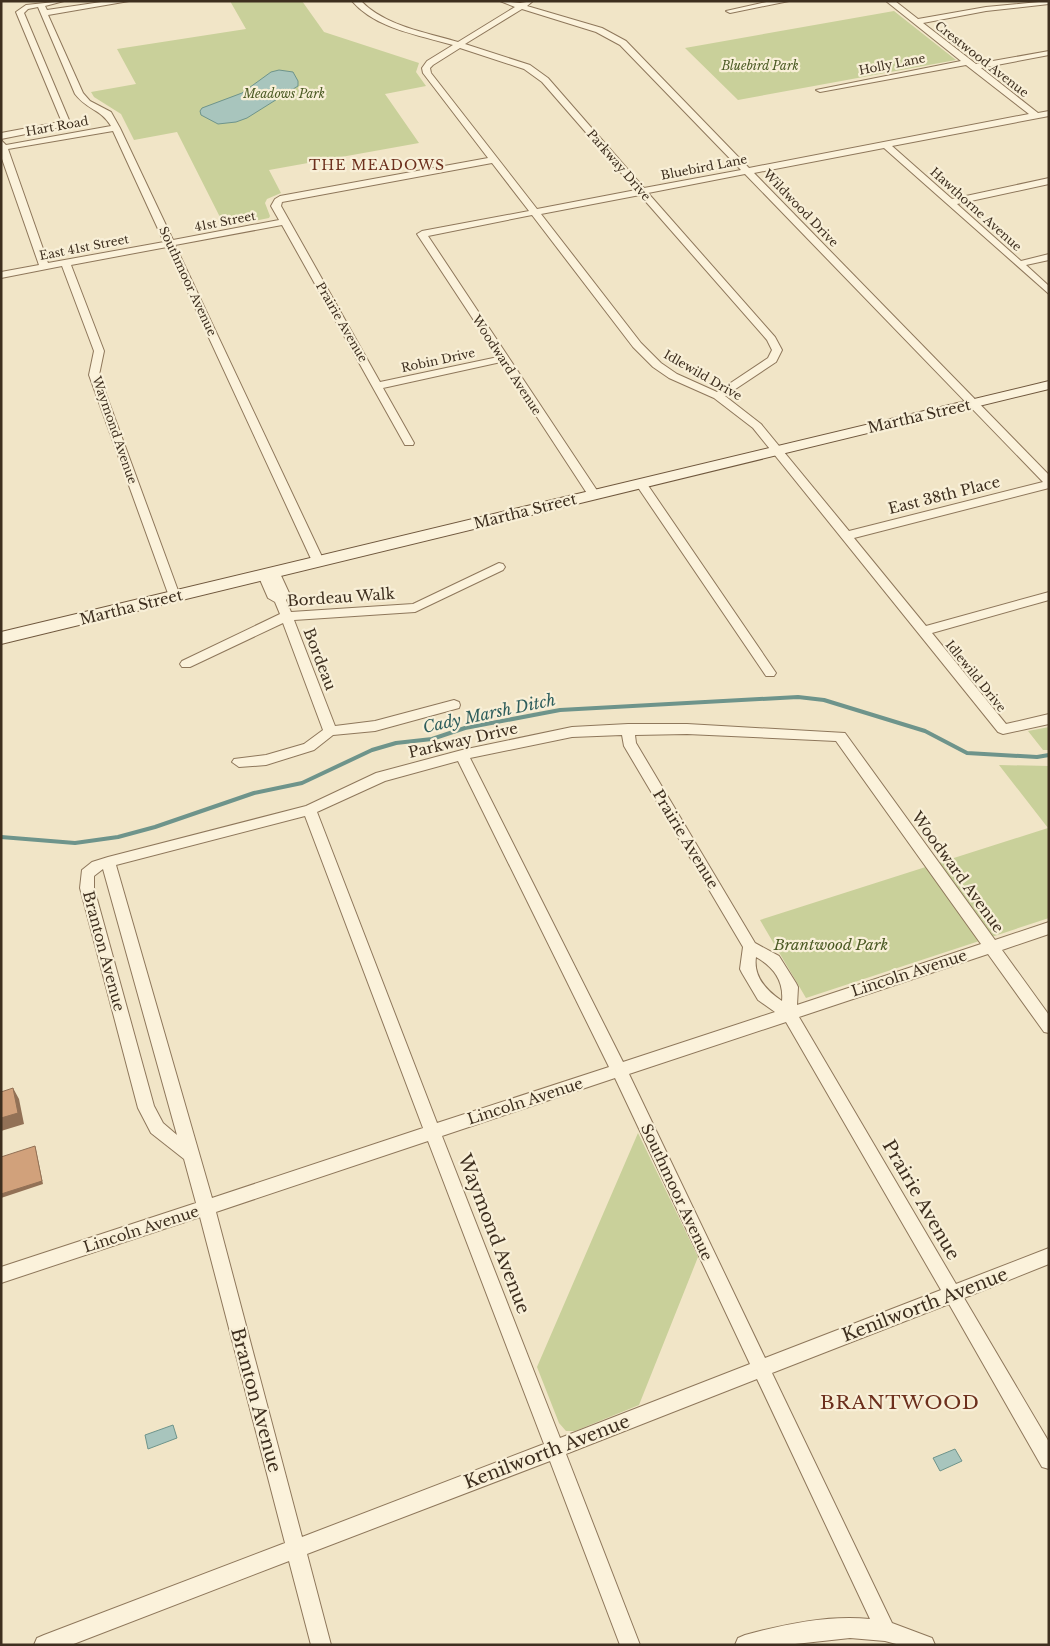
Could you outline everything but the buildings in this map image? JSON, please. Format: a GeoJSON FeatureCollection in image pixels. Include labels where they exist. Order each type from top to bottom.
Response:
{"type":"FeatureCollection","features":[{"type":"Feature","properties":{"kind":"street"},"geometry":{"type":"LineString","coordinates":[[1,136],[54,127],[63,124],[65,120],[20,12],[26,7],[60,1]]}},
{"type":"Feature","properties":{"kind":"street"},"geometry":{"type":"LineString","coordinates":[[44,13],[125,1]]}},
{"type":"Feature","properties":{"kind":"street","name":"Parkway Drive"},"geometry":{"type":"LineString","coordinates":[[356,1],[368,13],[383,21],[527,67],[545,80],[771,339],[777,350],[772,360],[718,396]]}},
{"type":"Feature","properties":{"kind":"street","name":"Wildwood Drive"},"geometry":{"type":"LineString","coordinates":[[504,1],[525,4],[599,30],[623,43],[1049,483]]}},
{"type":"Feature","properties":{"kind":"street"},"geometry":{"type":"LineString","coordinates":[[730,11],[785,1]]}},
{"type":"Feature","properties":{"kind":"street","name":"Crestwood Avenue"},"geometry":{"type":"LineString","coordinates":[[890,1],[1037,116]]}},
{"type":"Feature","properties":{"kind":"street"},"geometry":{"type":"LineString","coordinates":[[917,22],[986,9],[1049,2]]}},
{"type":"Feature","properties":{"kind":"street","name":"Southmoor Avenue"},"geometry":{"type":"LineString","coordinates":[[40,4],[79,94],[87,103],[108,114],[116,128],[318,561]]}},
{"type":"Feature","properties":{"kind":"street"},"geometry":{"type":"LineString","coordinates":[[459,45],[525,4]]}},
{"type":"Feature","properties":{"kind":"street","name":"Idlewild Drive"},"geometry":{"type":"LineString","coordinates":[[459,45],[430,63],[426,68],[427,73],[637,346],[657,365],[673,376],[718,396],[757,426],[1002,729],[1049,720]]}},
{"type":"Feature","properties":{"kind":"street","name":"Holly Lane"},"geometry":{"type":"LineString","coordinates":[[820,90],[1049,53]]}},
{"type":"Feature","properties":{"kind":"street","name":"Bluebird Lane"},"geometry":{"type":"LineString","coordinates":[[422,234],[1049,113]]}},
{"type":"Feature","properties":{"kind":"street","name":"Hart Road"},"geometry":{"type":"LineString","coordinates":[[2,146],[116,128]]}},
{"type":"Feature","properties":{"kind":"street","name":"Hawthorne Avenue"},"geometry":{"type":"LineString","coordinates":[[886,145],[1049,291]]}},
{"type":"Feature","properties":{"kind":"street"},"geometry":{"type":"LineString","coordinates":[[2,146],[45,267]]}},
{"type":"Feature","properties":{"kind":"street","name":"Prairie Avenue"},"geometry":{"type":"LineString","coordinates":[[409,443],[276,206],[278,201],[493,160]]}},
{"type":"Feature","properties":{"kind":"street"},"geometry":{"type":"LineString","coordinates":[[951,202],[1049,181]]}},
{"type":"Feature","properties":{"kind":"street","name":"41st Street"},"geometry":{"type":"LineString","coordinates":[[170,244],[285,222]]}},
{"type":"Feature","properties":{"kind":"street","name":"Woodward Avenue"},"geometry":{"type":"LineString","coordinates":[[422,234],[594,494]]}},
{"type":"Feature","properties":{"kind":"street","name":"East 41st Street"},"geometry":{"type":"LineString","coordinates":[[1,275],[170,244]]}},
{"type":"Feature","properties":{"kind":"street"},"geometry":{"type":"LineString","coordinates":[[1019,264],[1049,257]]}},
{"type":"Feature","properties":{"kind":"street","name":"Waymond Avenue"},"geometry":{"type":"LineString","coordinates":[[66,263],[99,351],[94,375],[174,596]]}},
{"type":"Feature","properties":{"kind":"street","name":"Robin Drive"},"geometry":{"type":"LineString","coordinates":[[378,386],[504,359]]}},
{"type":"Feature","properties":{"kind":"street","name":"Martha Street"},"geometry":{"type":"LineString","coordinates":[[1,638],[1049,385]]}},
{"type":"Feature","properties":{"kind":"street"},"geometry":{"type":"LineString","coordinates":[[641,483],[770,673]]}},
{"type":"Feature","properties":{"kind":"street","name":"East 38th Place"},"geometry":{"type":"LineString","coordinates":[[846,536],[1049,483]]}},
{"type":"Feature","properties":{"kind":"street","name":"Bordeau Walk"},"geometry":{"type":"LineString","coordinates":[[186,664],[286,616],[415,608],[498,567]]}},
{"type":"Feature","properties":{"kind":"street","name":"Bordeau"},"geometry":{"type":"LineString","coordinates":[[269,573],[274,598],[280,599],[330,731]]}},
{"type":"Feature","properties":{"kind":"street"},"geometry":{"type":"LineString","coordinates":[[923,631],[1049,596]]}},
{"type":"Feature","properties":{"kind":"street"},"geometry":{"type":"LineString","coordinates":[[238,762],[266,760],[309,747],[330,731],[375,726],[454,705]]}},
{"type":"Feature","properties":{"kind":"street","name":"Parkway Drive"},"geometry":{"type":"LineString","coordinates":[[108,862],[309,810],[381,777],[462,755],[572,732],[628,729],[840,736]]}},
{"type":"Feature","properties":{"kind":"street","name":"Prairie Avenue"},"geometry":{"type":"LineString","coordinates":[[628,729],[630,743],[750,947],[747,968],[763,996],[789,1013],[1049,1460]]}},
{"type":"Feature","properties":{"kind":"street","name":"Woodward Avenue"},"geometry":{"type":"LineString","coordinates":[[840,736],[1049,1027]]}},
{"type":"Feature","properties":{"kind":"street","name":"Southmoor Avenue"},"geometry":{"type":"LineString","coordinates":[[462,755],[619,1070],[886,1631]]}},
{"type":"Feature","properties":{"kind":"street","name":"Waymond Avenue"},"geometry":{"type":"LineString","coordinates":[[309,810],[630,1645]]}},
{"type":"Feature","properties":{"kind":"street","name":"Branton Avenue"},"geometry":{"type":"LineString","coordinates":[[191,1155],[157,1128],[146,1108],[87,888],[87,874],[97,866],[108,862],[191,1155],[206,1208],[321,1645]]}},
{"type":"Feature","properties":{"kind":"street","name":"Lincoln Avenue"},"geometry":{"type":"LineString","coordinates":[[1,1275],[1049,928]]}},
{"type":"Feature","properties":{"kind":"street"},"geometry":{"type":"LineString","coordinates":[[750,947],[774,960],[790,987],[789,1013]]}},
{"type":"Feature","properties":{"kind":"street","name":"Kenilworth Avenue"},"geometry":{"type":"LineString","coordinates":[[44,1645],[556,1449],[1049,1256]]}},
{"type":"Feature","properties":{"kind":"street"},"geometry":{"type":"LineString","coordinates":[[745,1645],[804,1631],[844,1627],[886,1631],[925,1645]]}},
{"type":"Feature","properties":{"kind":"green space","name":"Meadows Park"},"geometry":{"type":"Polygon","coordinates":[[[230,1],[302,1],[324,32],[419,63],[416,72],[426,86],[385,94],[419,143],[269,170],[281,193],[267,199],[265,203],[269,218],[225,227],[177,132],[134,140],[121,114],[94,97],[91,92],[136,84],[117,49],[246,29],[230,1]]]}},
{"type":"Feature","properties":{"kind":"green space","name":"Bluebird Park"},"geometry":{"type":"Polygon","coordinates":[[[894,11],[956,60],[738,100],[685,48],[894,11]]]}},
{"type":"Feature","properties":{"kind":"green space"},"geometry":{"type":"Polygon","coordinates":[[[1049,727],[1049,750],[1043,750],[1028,731],[1049,727]]]}},
{"type":"Feature","properties":{"kind":"green space","name":"Brantwood Park"},"geometry":{"type":"Polygon","coordinates":[[[999,765],[1049,766],[1049,918],[806,998],[760,920],[1048,828],[999,765]]]}},
{"type":"Feature","properties":{"kind":"green space"},"geometry":{"type":"Polygon","coordinates":[[[638,1133],[698,1257],[639,1405],[575,1431],[566,1431],[559,1423],[537,1367],[638,1133]]]}},
{"type":"Feature","properties":{"kind":"water"},"geometry":{"type":"Polygon","coordinates":[[[279,70],[293,72],[298,81],[298,86],[247,118],[236,122],[218,124],[201,115],[200,111],[202,108],[242,93],[271,72],[279,70]]]}},
{"type":"Feature","properties":{"kind":"water"},"geometry":{"type":"Polygon","coordinates":[[[173,1425],[177,1438],[148,1449],[145,1435],[173,1425]]]}},
{"type":"Feature","properties":{"kind":"water"},"geometry":{"type":"Polygon","coordinates":[[[955,1449],[962,1461],[940,1471],[933,1458],[955,1449]]]}},
{"type":"Feature","properties":{"kind":"waterway","name":"Cady Marsh Ditch"},"geometry":{"type":"LineString","coordinates":[[1,837],[75,843],[118,837],[155,827],[254,793],[302,783],[372,750],[396,743],[432,739],[465,728],[560,710],[798,697],[824,700],[925,731],[967,753],[1037,757],[1049,755]]}},
{"type":"Feature","properties":{"kind":"district","name":"THE MEADOWS"},"geometry":{"type":"Point","coordinates":[377,165]}},
{"type":"Feature","properties":{"kind":"district","name":"BRANTWOOD"},"geometry":{"type":"Point","coordinates":[900,1402]}}]}
